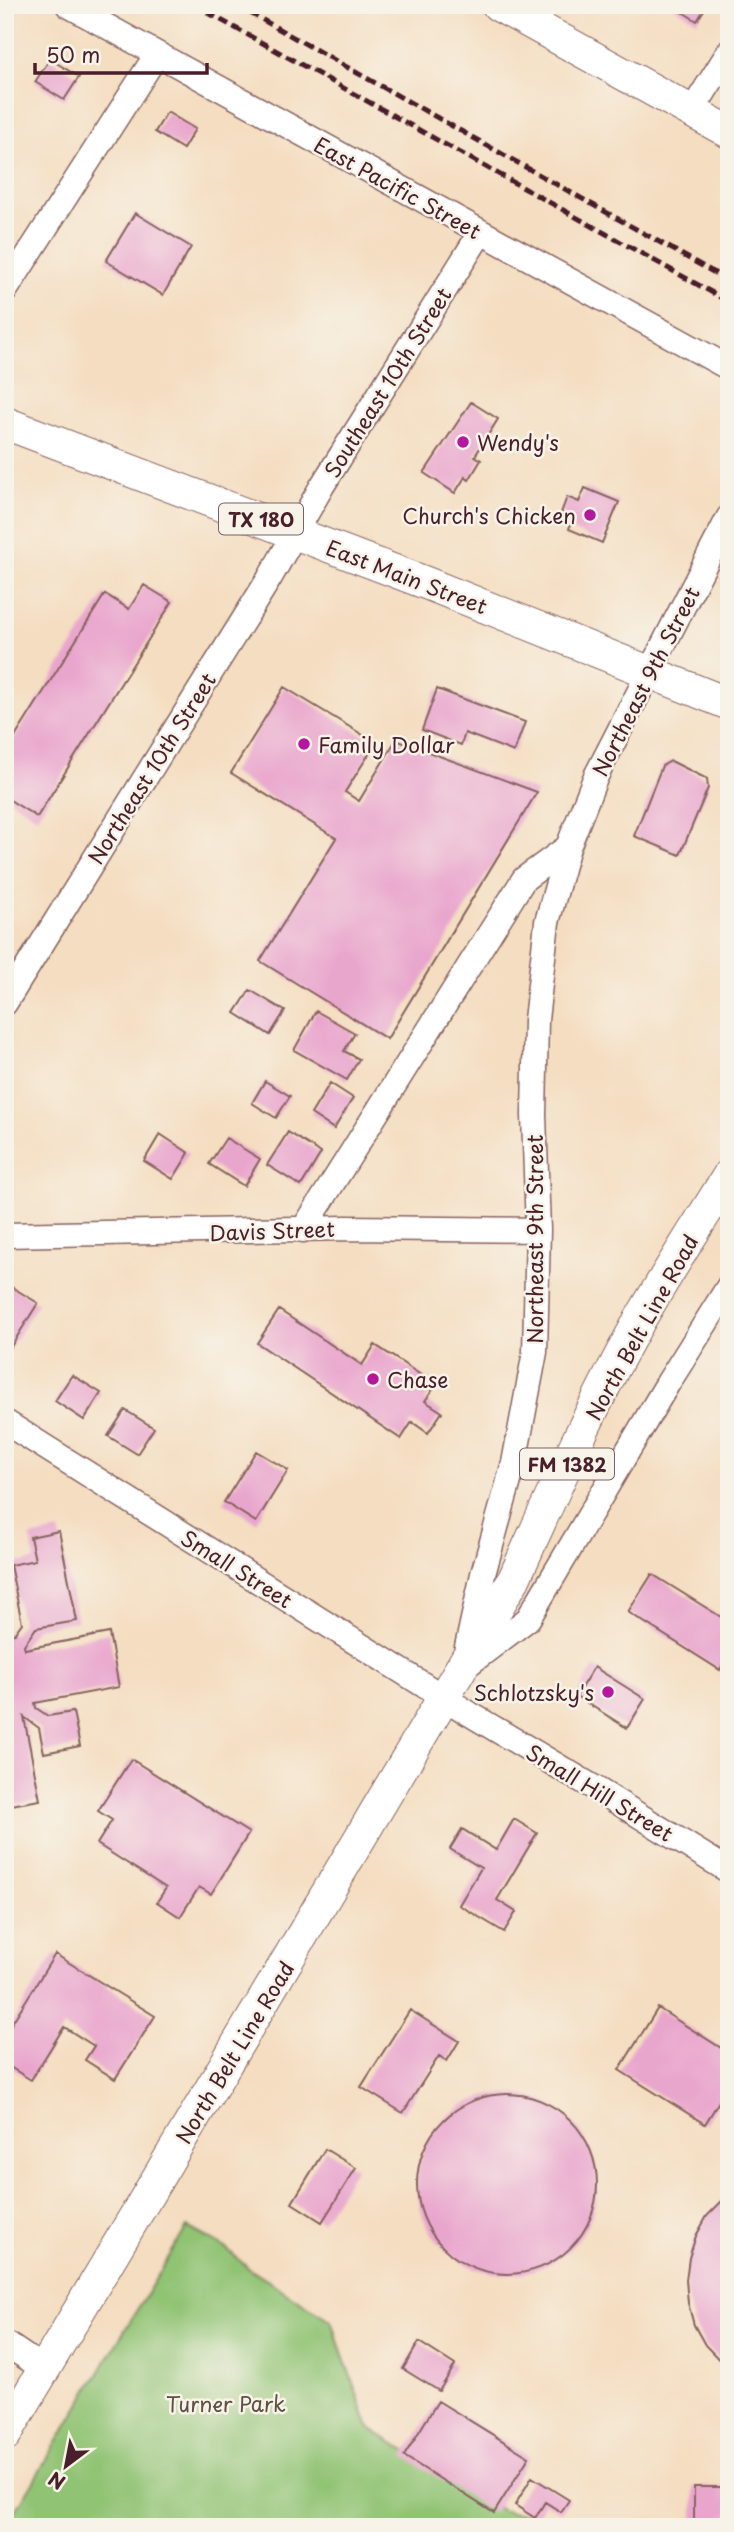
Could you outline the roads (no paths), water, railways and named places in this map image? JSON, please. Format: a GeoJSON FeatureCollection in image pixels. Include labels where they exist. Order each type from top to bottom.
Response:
{"type":"FeatureCollection","features":[{"type":"Feature","properties":{"kind":"main road"},"geometry":{"type":"LineString","coordinates":[[498,5],[729,132]]}},
{"type":"Feature","properties":{"kind":"main road","name":"East Main Street"},"geometry":{"type":"LineString","coordinates":[[5,422],[295,532],[729,704]]}},
{"type":"Feature","properties":{"kind":"main road","name":"North Belt Line Road"},"geometry":{"type":"LineString","coordinates":[[5,2435],[457,1706],[462,1669],[514,1579],[572,1451],[637,1326],[729,1175]]}},
{"type":"Feature","properties":{"kind":"street","name":"East Pacific Street"},"geometry":{"type":"LineString","coordinates":[[68,5],[729,369]]}},
{"type":"Feature","properties":{"kind":"street"},"geometry":{"type":"LineString","coordinates":[[692,111],[729,52]]}},
{"type":"Feature","properties":{"kind":"street"},"geometry":{"type":"LineString","coordinates":[[5,291],[157,54]]}},
{"type":"Feature","properties":{"kind":"street","name":"Southeast 10th Street"},"geometry":{"type":"LineString","coordinates":[[295,532],[481,232]]}},
{"type":"Feature","properties":{"kind":"street","name":"Northeast 9th Street"},"geometry":{"type":"LineString","coordinates":[[462,1669],[483,1574],[514,1463],[535,1352],[538,1230],[534,1115],[536,1020],[548,922],[568,847],[596,776],[729,517]]}},
{"type":"Feature","properties":{"kind":"street","name":"Northeast 10th Street"},"geometry":{"type":"LineString","coordinates":[[5,1003],[269,579],[295,532]]}},
{"type":"Feature","properties":{"kind":"street"},"geometry":{"type":"LineString","coordinates":[[303,1230],[524,879],[568,847]]}},
{"type":"Feature","properties":{"kind":"street","name":"Davis Street"},"geometry":{"type":"LineString","coordinates":[[5,1235],[346,1228],[538,1230]]}},
{"type":"Feature","properties":{"kind":"street","name":"North Belt Line Road"},"geometry":{"type":"LineString","coordinates":[[462,1669],[528,1619],[729,1286]]}},
{"type":"Feature","properties":{"kind":"street","name":"Small Street"},"geometry":{"type":"LineString","coordinates":[[5,1422],[457,1706]]}},
{"type":"Feature","properties":{"kind":"street","name":"Small Hill Street"},"geometry":{"type":"LineString","coordinates":[[457,1706],[729,1871]]}},
{"type":"Feature","properties":{"kind":"street"},"geometry":{"type":"LineString","coordinates":[[5,2343],[45,2370]]}},
{"type":"Feature","properties":{"kind":"railway"},"geometry":{"type":"LineString","coordinates":[[194,5],[729,302]]}},
{"type":"Feature","properties":{"kind":"railway"},"geometry":{"type":"LineString","coordinates":[[236,5],[729,281]]}},
{"type":"Feature","properties":{"kind":"place","name":"Wendy's"},"geometry":{"type":"Point","coordinates":[463,442]}},
{"type":"Feature","properties":{"kind":"place","name":"Church's Chicken"},"geometry":{"type":"Point","coordinates":[590,515]}},
{"type":"Feature","properties":{"kind":"place","name":"Family Dollar"},"geometry":{"type":"Point","coordinates":[304,744]}},
{"type":"Feature","properties":{"kind":"place","name":"Chase"},"geometry":{"type":"Point","coordinates":[373,1379]}},
{"type":"Feature","properties":{"kind":"place","name":"Schlotzsky's"},"geometry":{"type":"Point","coordinates":[608,1692]}},
{"type":"Feature","properties":{"kind":"park label","name":"Turner Park"},"geometry":{"type":"Point","coordinates":[226,2403]}}]}
